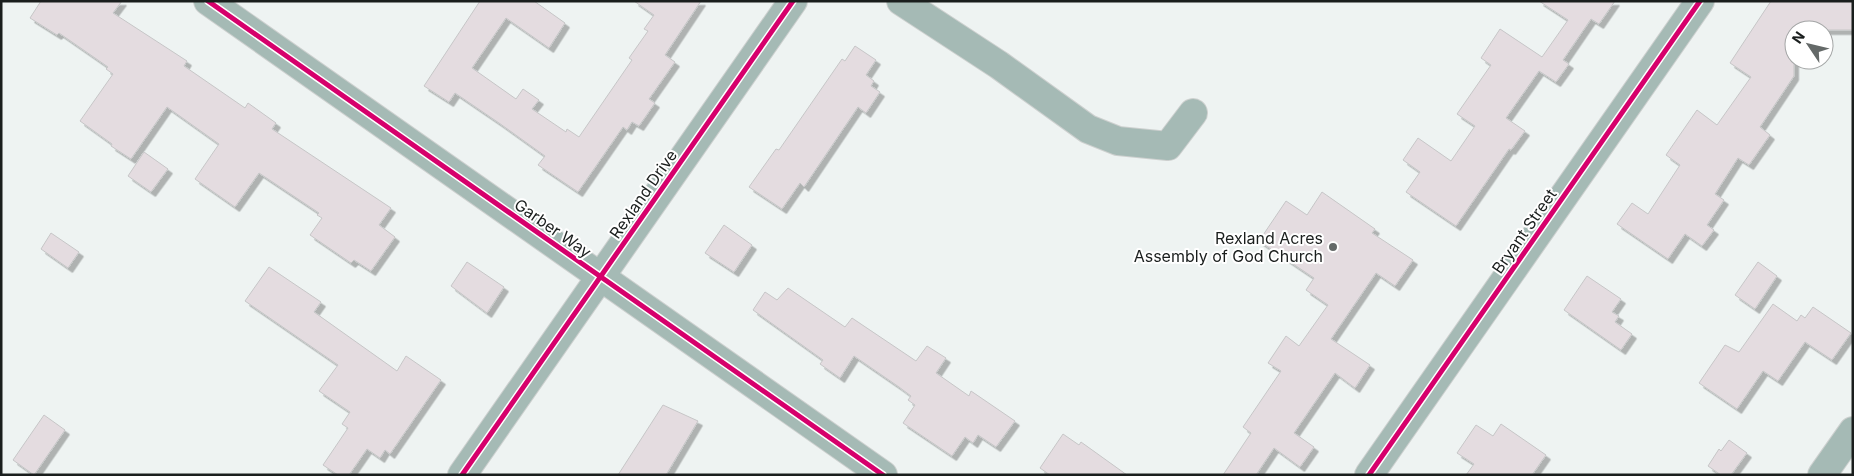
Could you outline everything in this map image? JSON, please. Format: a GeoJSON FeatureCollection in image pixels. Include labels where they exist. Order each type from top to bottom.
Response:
{"type":"FeatureCollection","features":[{"type":"Feature","properties":{"kind":"street","name":"Garber Way"},"geometry":{"type":"LineString","coordinates":[[208,1],[883,475]]}},
{"type":"Feature","properties":{"kind":"street","name":"Rexland Drive"},"geometry":{"type":"LineString","coordinates":[[462,475],[793,1]]}},
{"type":"Feature","properties":{"kind":"street"},"geometry":{"type":"LineString","coordinates":[[901,1],[999,65],[1088,129],[1118,142],[1168,146],[1193,113]]}},
{"type":"Feature","properties":{"kind":"street","name":"Bryant Street"},"geometry":{"type":"LineString","coordinates":[[1369,475],[1700,1]]}},
{"type":"Feature","properties":{"kind":"street"},"geometry":{"type":"LineString","coordinates":[[1822,475],[1853,431]]}},
{"type":"Feature","properties":{"kind":"building"},"geometry":{"type":"Polygon","coordinates":[[[41,1],[122,1],[113,13],[187,61],[184,66],[245,108],[248,103],[276,123],[272,129],[391,208],[379,225],[395,237],[371,271],[354,260],[351,263],[310,235],[322,218],[317,215],[319,213],[259,173],[235,207],[195,179],[219,144],[167,107],[131,159],[111,146],[112,144],[80,121],[113,74],[106,69],[108,67],[59,33],[57,35],[30,18],[41,1]]]}},
{"type":"Feature","properties":{"kind":"building"},"geometry":{"type":"Polygon","coordinates":[[[480,1],[534,1],[565,23],[549,48],[506,18],[472,68],[516,99],[523,89],[539,100],[532,109],[566,132],[567,129],[579,137],[632,60],[629,58],[648,31],[644,29],[654,15],[634,1],[701,1],[665,55],[675,62],[649,99],[655,103],[639,126],[632,122],[627,130],[623,127],[578,192],[538,165],[545,156],[499,123],[455,93],[449,102],[424,86],[480,1]]]}},
{"type":"Feature","properties":{"kind":"building"},"geometry":{"type":"Polygon","coordinates":[[[1539,1],[1615,1],[1599,24],[1591,19],[1563,60],[1569,64],[1556,82],[1539,71],[1506,118],[1525,131],[1511,150],[1509,149],[1456,226],[1406,192],[1420,172],[1403,160],[1418,138],[1451,161],[1475,126],[1457,114],[1491,65],[1481,58],[1500,29],[1542,57],[1568,20],[1539,1]]]}},
{"type":"Feature","properties":{"kind":"building"},"geometry":{"type":"Polygon","coordinates":[[[1771,1],[1853,1],[1853,30],[1834,30],[1834,20],[1784,20],[1784,70],[1794,70],[1794,76],[1760,127],[1770,135],[1749,165],[1738,158],[1715,194],[1724,200],[1707,225],[1714,230],[1702,246],[1685,234],[1668,259],[1617,224],[1632,203],[1648,214],[1680,165],[1666,155],[1697,110],[1717,125],[1751,77],[1730,63],[1771,1]]]}},
{"type":"Feature","properties":{"kind":"building"},"geometry":{"type":"Polygon","coordinates":[[[855,46],[876,60],[866,75],[874,81],[871,86],[880,92],[866,113],[858,107],[804,187],[800,183],[782,209],[749,187],[776,149],[779,150],[842,59],[845,61],[855,46]]]}},
{"type":"Feature","properties":{"kind":"building"},"geometry":{"type":"Polygon","coordinates":[[[144,152],[168,169],[151,192],[128,176],[144,152]]]}},
{"type":"Feature","properties":{"kind":"building"},"geometry":{"type":"Polygon","coordinates":[[[1322,192],[1375,229],[1372,233],[1413,260],[1395,286],[1376,273],[1331,339],[1370,365],[1355,388],[1335,373],[1294,433],[1314,447],[1300,467],[1274,448],[1256,475],[1223,475],[1251,433],[1243,427],[1281,371],[1268,363],[1286,336],[1299,346],[1328,305],[1306,290],[1314,278],[1259,241],[1286,201],[1307,215],[1322,192]]]}},
{"type":"Feature","properties":{"kind":"building"},"geometry":{"type":"Polygon","coordinates":[[[724,225],[752,245],[734,272],[705,253],[724,225]]]}},
{"type":"Feature","properties":{"kind":"building"},"geometry":{"type":"Polygon","coordinates":[[[51,233],[79,252],[68,268],[41,249],[51,233]]]}},
{"type":"Feature","properties":{"kind":"building"},"geometry":{"type":"Polygon","coordinates":[[[467,262],[504,287],[487,313],[451,286],[467,262]]]}},
{"type":"Feature","properties":{"kind":"building"},"geometry":{"type":"Polygon","coordinates":[[[1758,262],[1777,276],[1755,309],[1735,295],[1758,262]]]}},
{"type":"Feature","properties":{"kind":"building"},"geometry":{"type":"Polygon","coordinates":[[[269,267],[321,302],[314,312],[397,371],[406,356],[441,380],[390,454],[385,450],[380,458],[367,449],[349,475],[338,475],[323,465],[348,428],[342,424],[350,412],[319,391],[338,365],[245,301],[269,267]]]}},
{"type":"Feature","properties":{"kind":"building"},"geometry":{"type":"Polygon","coordinates":[[[1587,276],[1621,299],[1612,312],[1619,316],[1615,322],[1632,334],[1621,350],[1564,310],[1587,276]]]}},
{"type":"Feature","properties":{"kind":"building"},"geometry":{"type":"Polygon","coordinates":[[[788,288],[845,327],[852,318],[916,361],[927,346],[946,358],[936,373],[969,396],[971,391],[1015,421],[996,447],[978,435],[973,443],[965,437],[952,456],[903,423],[915,405],[908,400],[911,396],[899,387],[854,356],[840,378],[820,364],[823,360],[753,310],[765,292],[777,300],[788,288]]]}},
{"type":"Feature","properties":{"kind":"building"},"geometry":{"type":"Polygon","coordinates":[[[1773,304],[1797,321],[1801,315],[1805,318],[1813,307],[1851,333],[1832,360],[1805,342],[1778,381],[1763,371],[1737,409],[1699,383],[1725,345],[1739,352],[1773,304]]]}},
{"type":"Feature","properties":{"kind":"building"},"geometry":{"type":"Polygon","coordinates":[[[663,405],[698,421],[666,475],[618,475],[663,405]]]}},
{"type":"Feature","properties":{"kind":"building"},"geometry":{"type":"Polygon","coordinates":[[[44,415],[65,430],[34,475],[13,460],[44,415]]]}},
{"type":"Feature","properties":{"kind":"building"},"geometry":{"type":"Polygon","coordinates":[[[1501,424],[1546,455],[1532,475],[1466,475],[1474,464],[1457,453],[1476,425],[1493,436],[1501,424]]]}},
{"type":"Feature","properties":{"kind":"building"},"geometry":{"type":"Polygon","coordinates":[[[1063,434],[1079,445],[1081,442],[1127,475],[1050,475],[1040,468],[1063,434]]]}},
{"type":"Feature","properties":{"kind":"building"},"geometry":{"type":"Polygon","coordinates":[[[1729,440],[1747,453],[1731,475],[1721,475],[1708,466],[1719,449],[1721,451],[1729,440]]]}},
{"type":"Feature","properties":{"kind":"cycle path"},"geometry":{"type":"LineString","coordinates":[[208,1],[883,475]]}},
{"type":"Feature","properties":{"kind":"cycle path"},"geometry":{"type":"LineString","coordinates":[[462,475],[793,1]]}},
{"type":"Feature","properties":{"kind":"cycle path"},"geometry":{"type":"LineString","coordinates":[[1369,475],[1700,1]]}},
{"type":"Feature","properties":{"kind":"place","name":"Rexland Acres Assembly of God Church"},"geometry":{"type":"Point","coordinates":[1333,247]}}]}
